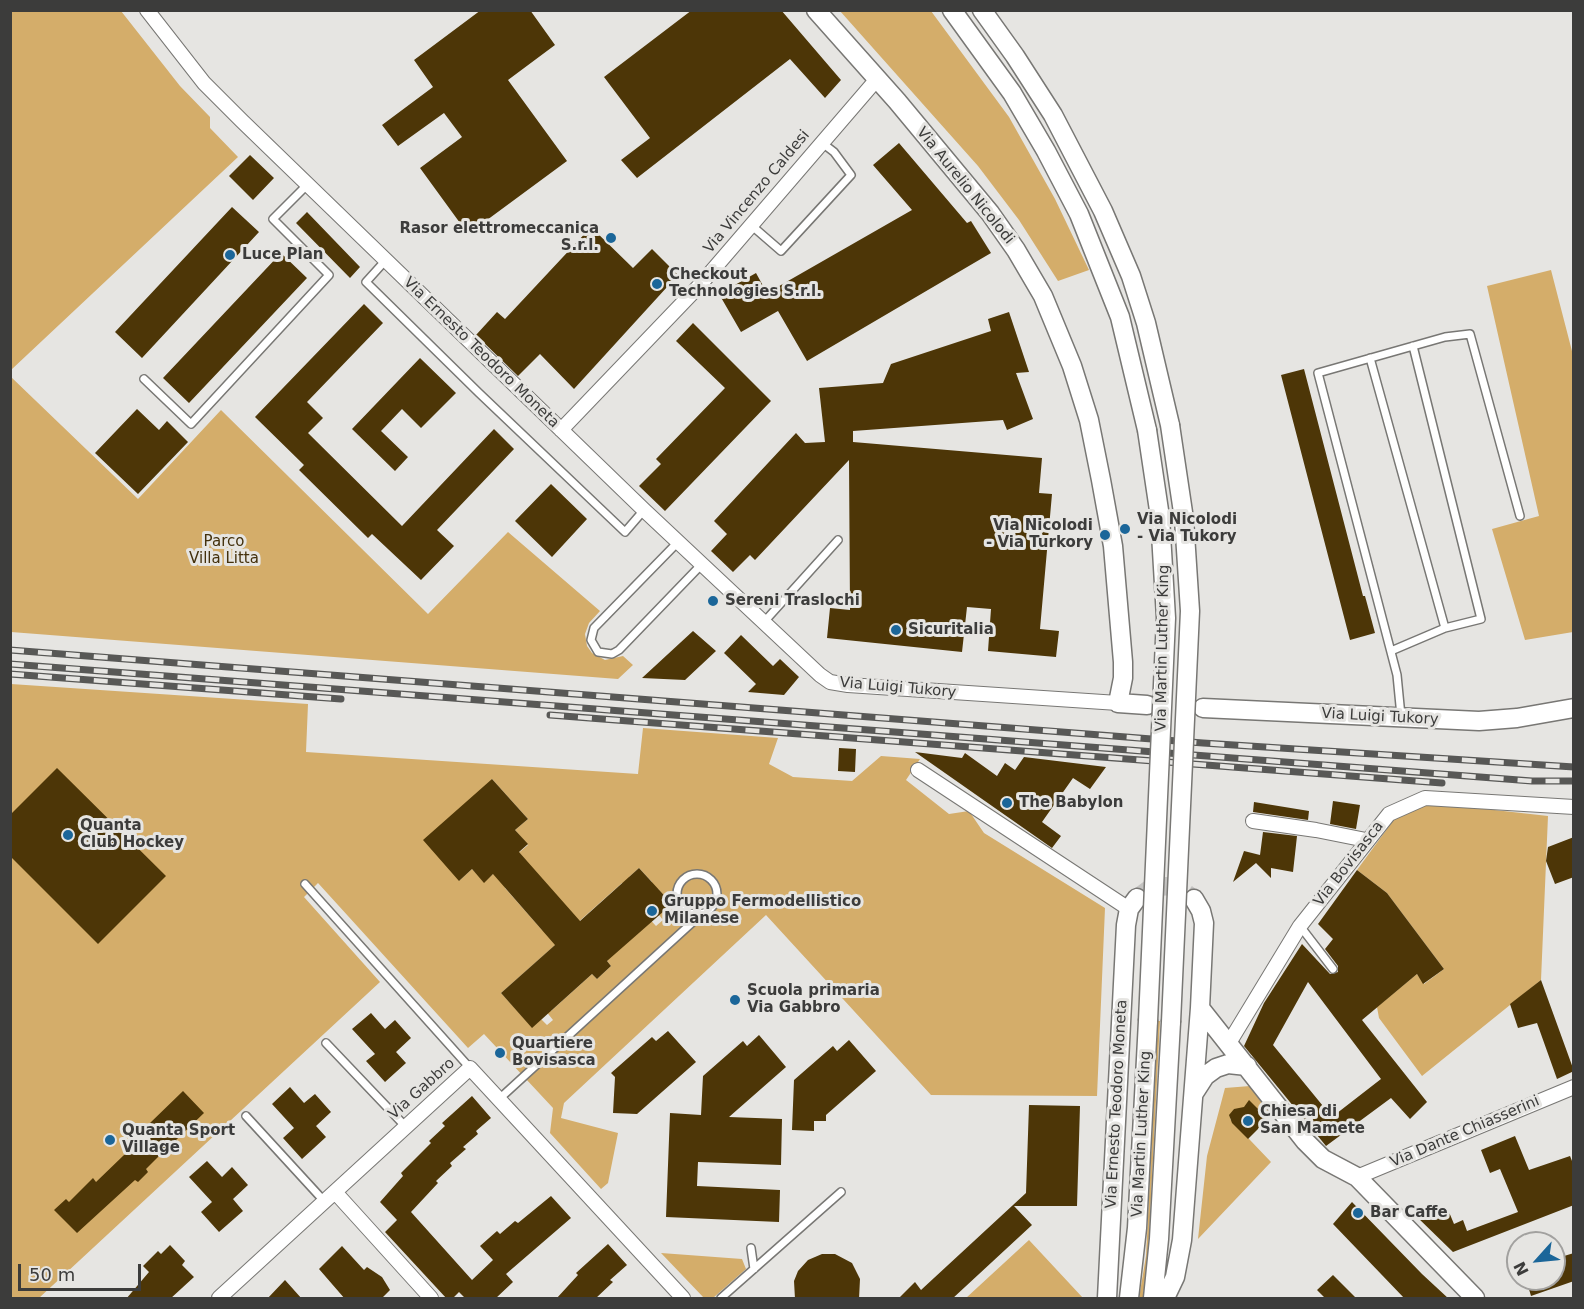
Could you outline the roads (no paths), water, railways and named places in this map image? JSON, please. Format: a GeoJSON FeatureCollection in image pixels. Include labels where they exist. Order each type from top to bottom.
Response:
{"type":"FeatureCollection","features":[{"type":"Feature","properties":{"kind":"street","name":"Via Ernesto Teodoro Moneta"},"geometry":{"type":"LineString","coordinates":[[147,10],[204,83],[385,261],[678,542],[830,682]]}},
{"type":"Feature","properties":{"kind":"street","name":"Via Aurelio Nicolodi"},"geometry":{"type":"LineString","coordinates":[[816,10],[973,191],[1016,250],[1043,296],[1069,357],[1089,420],[1113,546],[1124,672],[1118,703]]}},
{"type":"Feature","properties":{"kind":"street","name":"Via Martin Luther King"},"geometry":{"type":"LineString","coordinates":[[952,10],[1012,93],[1079,214],[1120,317],[1147,430],[1160,517],[1166,618],[1137,1228],[1129,1299]]}},
{"type":"Feature","properties":{"kind":"street","name":"Via Martin Luther King"},"geometry":{"type":"LineString","coordinates":[[982,10],[1053,115],[1103,211],[1131,276],[1146,322],[1170,425],[1184,519],[1190,611],[1171,1022],[1159,1239],[1152,1299]]}},
{"type":"Feature","properties":{"kind":"street","name":"Via Vincenzo Caldesi"},"geometry":{"type":"LineString","coordinates":[[561,430],[699,286],[877,79]]}},
{"type":"Feature","properties":{"kind":"street","name":"Via Luigi Tukory"},"geometry":{"type":"LineString","coordinates":[[830,682],[860,686],[1147,705]]}},
{"type":"Feature","properties":{"kind":"street","name":"Via Luigi Tukory"},"geometry":{"type":"LineString","coordinates":[[1203,708],[1479,721],[1565,710]]}},
{"type":"Feature","properties":{"kind":"street","name":"Via Ernesto Teodoro Moneta"},"geometry":{"type":"LineString","coordinates":[[918,770],[1133,903],[1126,925],[1107,1299]]}},
{"type":"Feature","properties":{"kind":"street","name":"Via Bovisasca"},"geometry":{"type":"LineString","coordinates":[[1229,1043],[1300,926],[1366,840],[1389,814],[1419,798],[1574,807]]}},
{"type":"Feature","properties":{"kind":"street"},"geometry":{"type":"LineString","coordinates":[[1253,821],[1336,833],[1366,840]]}},
{"type":"Feature","properties":{"kind":"street"},"geometry":{"type":"LineString","coordinates":[[1166,1299],[1175,1277],[1182,1240],[1200,1008],[1204,923],[1201,911],[1194,899]]}},
{"type":"Feature","properties":{"kind":"street"},"geometry":{"type":"LineString","coordinates":[[1200,1008],[1305,1141],[1323,1159],[1357,1177],[1475,1299]]}},
{"type":"Feature","properties":{"kind":"street"},"geometry":{"type":"LineString","coordinates":[[1194,1093],[1205,1076],[1216,1068],[1228,1064],[1247,1066]]}},
{"type":"Feature","properties":{"kind":"street","name":"Via Gabbro"},"geometry":{"type":"LineString","coordinates":[[219,1299],[470,1068],[683,1299]]}},
{"type":"Feature","properties":{"kind":"street","name":"Via Dante Chiasserini"},"geometry":{"type":"LineString","coordinates":[[1357,1177],[1574,1087]]}},
{"type":"Feature","properties":{"kind":"street"},"geometry":{"type":"LineString","coordinates":[[329,1197],[431,1299]]}},
{"type":"Feature","properties":{"kind":"lane"},"geometry":{"type":"LineString","coordinates":[[751,225],[780,251],[851,175],[834,152],[821,142]]}},
{"type":"Feature","properties":{"kind":"lane"},"geometry":{"type":"LineString","coordinates":[[144,379],[191,424],[329,274],[273,219],[308,184]]}},
{"type":"Feature","properties":{"kind":"lane"},"geometry":{"type":"LineString","coordinates":[[385,261],[366,282],[488,401],[625,532],[645,510]]}},
{"type":"Feature","properties":{"kind":"lane"},"geometry":{"type":"LineString","coordinates":[[1401,719],[1397,675],[1318,373],[1413,346],[1470,334],[1520,516]]}},
{"type":"Feature","properties":{"kind":"lane"},"geometry":{"type":"LineString","coordinates":[[1390,651],[1445,628],[1481,619],[1413,346]]}},
{"type":"Feature","properties":{"kind":"lane"},"geometry":{"type":"LineString","coordinates":[[1370,358],[1445,628]]}},
{"type":"Feature","properties":{"kind":"lane"},"geometry":{"type":"LineString","coordinates":[[764,622],[838,540]]}},
{"type":"Feature","properties":{"kind":"lane"},"geometry":{"type":"LineString","coordinates":[[678,542],[594,628],[591,640],[598,651],[612,654],[619,650],[702,564]]}},
{"type":"Feature","properties":{"kind":"lane"},"geometry":{"type":"LineString","coordinates":[[694,873],[710,878],[717,890],[714,904],[710,909],[695,914],[682,908],[676,892],[683,879],[694,873]]}},
{"type":"Feature","properties":{"kind":"lane"},"geometry":{"type":"LineString","coordinates":[[305,884],[470,1068]]}},
{"type":"Feature","properties":{"kind":"lane"},"geometry":{"type":"LineString","coordinates":[[498,1100],[695,920],[695,914]]}},
{"type":"Feature","properties":{"kind":"lane"},"geometry":{"type":"LineString","coordinates":[[1300,926],[1333,969]]}},
{"type":"Feature","properties":{"kind":"lane"},"geometry":{"type":"LineString","coordinates":[[326,1043],[406,1127]]}},
{"type":"Feature","properties":{"kind":"lane"},"geometry":{"type":"LineString","coordinates":[[246,1116],[329,1197]]}},
{"type":"Feature","properties":{"kind":"lane"},"geometry":{"type":"LineString","coordinates":[[721,1299],[841,1192]]}},
{"type":"Feature","properties":{"kind":"lane"},"geometry":{"type":"LineString","coordinates":[[751,1248],[754,1269]]}},
{"type":"Feature","properties":{"kind":"tunnel"},"geometry":{"type":"LineString","coordinates":[[1137,898],[1149,889],[1167,886],[1185,892],[1194,899]]}},
{"type":"Feature","properties":{"kind":"railway"},"geometry":{"type":"LineString","coordinates":[[10,650],[1203,743],[1574,767]]}},
{"type":"Feature","properties":{"kind":"railway"},"geometry":{"type":"LineString","coordinates":[[10,664],[1532,781],[1574,781]]}},
{"type":"Feature","properties":{"kind":"railway"},"geometry":{"type":"LineString","coordinates":[[10,674],[341,699]]}},
{"type":"Feature","properties":{"kind":"railway"},"geometry":{"type":"LineString","coordinates":[[550,715],[1442,783]]}},
{"type":"Feature","properties":{"kind":"place","name":"Rasor elettromeccanica S.r.l."},"geometry":{"type":"Point","coordinates":[611,238]}},
{"type":"Feature","properties":{"kind":"place","name":"Luce Plan"},"geometry":{"type":"Point","coordinates":[230,255]}},
{"type":"Feature","properties":{"kind":"place","name":"Checkout Technologies S.r.l."},"geometry":{"type":"Point","coordinates":[657,284]}},
{"type":"Feature","properties":{"kind":"place","name":"Via Nicolodi - Via Tukory"},"geometry":{"type":"Point","coordinates":[1125,529]}},
{"type":"Feature","properties":{"kind":"place","name":"Via Nicolodi - Via Turkory"},"geometry":{"type":"Point","coordinates":[1105,535]}},
{"type":"Feature","properties":{"kind":"place","name":"Sereni Traslochi"},"geometry":{"type":"Point","coordinates":[713,601]}},
{"type":"Feature","properties":{"kind":"place","name":"Sicuritalia"},"geometry":{"type":"Point","coordinates":[896,630]}},
{"type":"Feature","properties":{"kind":"place","name":"The Babylon"},"geometry":{"type":"Point","coordinates":[1007,803]}},
{"type":"Feature","properties":{"kind":"place","name":"Quanta Club Hockey"},"geometry":{"type":"Point","coordinates":[68,835]}},
{"type":"Feature","properties":{"kind":"place","name":"Gruppo Fermodellistico Milanese"},"geometry":{"type":"Point","coordinates":[652,911]}},
{"type":"Feature","properties":{"kind":"place","name":"Scuola primaria Via Gabbro"},"geometry":{"type":"Point","coordinates":[735,1000]}},
{"type":"Feature","properties":{"kind":"place","name":"Quartiere Bovisasca"},"geometry":{"type":"Point","coordinates":[500,1053]}},
{"type":"Feature","properties":{"kind":"place","name":"Chiesa di San Mamete"},"geometry":{"type":"Point","coordinates":[1248,1121]}},
{"type":"Feature","properties":{"kind":"place","name":"Quanta Sport Village"},"geometry":{"type":"Point","coordinates":[110,1140]}},
{"type":"Feature","properties":{"kind":"place","name":"Bar Caffe"},"geometry":{"type":"Point","coordinates":[1358,1213]}},
{"type":"Feature","properties":{"kind":"park label","name":"Parco Villa Litta"},"geometry":{"type":"Point","coordinates":[224,550]}}]}
